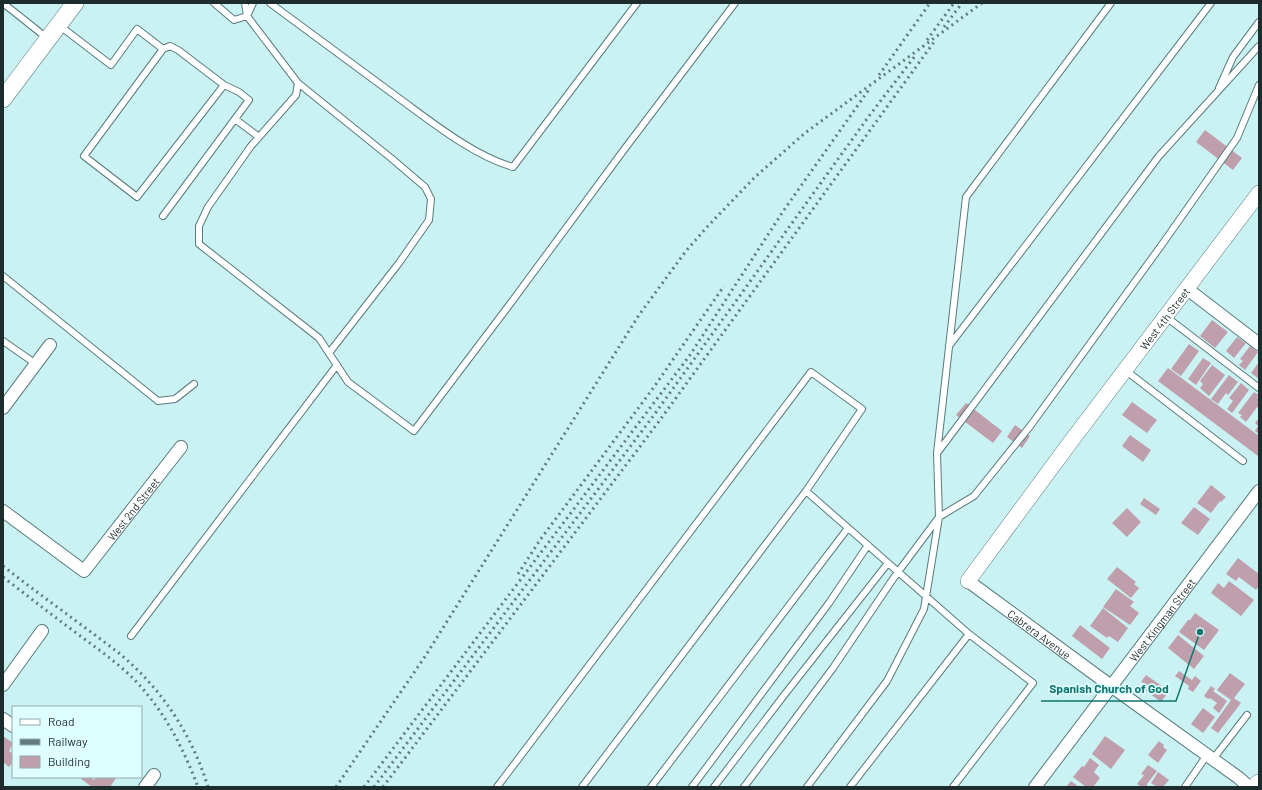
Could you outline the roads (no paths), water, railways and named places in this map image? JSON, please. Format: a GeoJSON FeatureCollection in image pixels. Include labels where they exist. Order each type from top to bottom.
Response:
{"type":"FeatureCollection","features":[{"type":"Feature","properties":{"kind":"main road"},"geometry":{"type":"LineString","coordinates":[[3,99],[75,3]]}},
{"type":"Feature","properties":{"kind":"main road"},"geometry":{"type":"LineString","coordinates":[[1256,787],[1259,784]]}},
{"type":"Feature","properties":{"kind":"street","name":"West 4th Street"},"geometry":{"type":"LineString","coordinates":[[1070,444],[1259,193]]}},
{"type":"Feature","properties":{"kind":"street"},"geometry":{"type":"LineString","coordinates":[[1186,288],[1259,344]]}},
{"type":"Feature","properties":{"kind":"street"},"geometry":{"type":"LineString","coordinates":[[3,408],[50,345]]}},
{"type":"Feature","properties":{"kind":"street","name":"Cabrera Avenue"},"geometry":{"type":"LineString","coordinates":[[1070,444],[968,581],[1239,778],[1249,787]]}},
{"type":"Feature","properties":{"kind":"street","name":"West 2nd Street"},"geometry":{"type":"LineString","coordinates":[[3,511],[84,570],[181,447]]}},
{"type":"Feature","properties":{"kind":"street","name":"West Kingman Street"},"geometry":{"type":"LineString","coordinates":[[1035,787],[1259,491]]}},
{"type":"Feature","properties":{"kind":"street"},"geometry":{"type":"LineString","coordinates":[[3,685],[42,631]]}},
{"type":"Feature","properties":{"kind":"street"},"geometry":{"type":"LineString","coordinates":[[3,718],[12,725]]}},
{"type":"Feature","properties":{"kind":"street"},"geometry":{"type":"LineString","coordinates":[[145,787],[154,776]]}},
{"type":"Feature","properties":{"kind":"lane"},"geometry":{"type":"LineString","coordinates":[[3,3],[48,39]]}},
{"type":"Feature","properties":{"kind":"lane"},"geometry":{"type":"LineString","coordinates":[[214,3],[234,20],[247,16],[253,3]]}},
{"type":"Feature","properties":{"kind":"lane"},"geometry":{"type":"LineString","coordinates":[[245,3],[247,16],[298,83],[425,187],[431,199],[430,220],[399,263],[329,353]]}},
{"type":"Feature","properties":{"kind":"lane"},"geometry":{"type":"LineString","coordinates":[[270,3],[458,140],[498,163],[512,167],[638,3]]}},
{"type":"Feature","properties":{"kind":"lane"},"geometry":{"type":"LineString","coordinates":[[298,83],[296,95],[259,137],[221,187],[208,207],[199,226],[199,244],[319,338],[348,382],[414,432],[735,3]]}},
{"type":"Feature","properties":{"kind":"lane"},"geometry":{"type":"LineString","coordinates":[[807,787],[887,681],[924,609],[939,517],[937,453],[966,197],[1111,3]]}},
{"type":"Feature","properties":{"kind":"lane"},"geometry":{"type":"LineString","coordinates":[[949,346],[1211,3]]}},
{"type":"Feature","properties":{"kind":"lane"},"geometry":{"type":"LineString","coordinates":[[1216,93],[1233,57],[1259,22]]}},
{"type":"Feature","properties":{"kind":"lane"},"geometry":{"type":"LineString","coordinates":[[58,25],[111,65],[137,29],[163,49]]}},
{"type":"Feature","properties":{"kind":"lane"},"geometry":{"type":"LineString","coordinates":[[163,216],[249,100],[238,92],[224,85],[178,50],[170,46],[163,49],[84,156],[137,197],[224,85]]}},
{"type":"Feature","properties":{"kind":"lane"},"geometry":{"type":"LineString","coordinates":[[937,453],[1159,156],[1259,46]]}},
{"type":"Feature","properties":{"kind":"lane"},"geometry":{"type":"LineString","coordinates":[[744,787],[833,668],[898,572],[939,517],[974,496],[1031,425],[1159,249],[1237,138],[1259,85]]}},
{"type":"Feature","properties":{"kind":"lane"},"geometry":{"type":"LineString","coordinates":[[235,119],[259,137]]}},
{"type":"Feature","properties":{"kind":"lane"},"geometry":{"type":"LineString","coordinates":[[3,276],[158,401],[175,399],[194,384]]}},
{"type":"Feature","properties":{"kind":"lane"},"geometry":{"type":"LineString","coordinates":[[1165,316],[1259,388]]}},
{"type":"Feature","properties":{"kind":"lane"},"geometry":{"type":"LineString","coordinates":[[3,341],[36,364]]}},
{"type":"Feature","properties":{"kind":"lane"},"geometry":{"type":"LineString","coordinates":[[131,636],[337,365]]}},
{"type":"Feature","properties":{"kind":"lane"},"geometry":{"type":"LineString","coordinates":[[1125,370],[1243,461]]}},
{"type":"Feature","properties":{"kind":"lane"},"geometry":{"type":"LineString","coordinates":[[497,787],[811,372],[862,409],[806,491],[582,787]]}},
{"type":"Feature","properties":{"kind":"lane"},"geometry":{"type":"LineString","coordinates":[[806,491],[969,634],[1033,683],[953,787]]}},
{"type":"Feature","properties":{"kind":"lane"},"geometry":{"type":"LineString","coordinates":[[651,787],[848,528]]}},
{"type":"Feature","properties":{"kind":"lane"},"geometry":{"type":"LineString","coordinates":[[692,787],[829,603],[868,545]]}},
{"type":"Feature","properties":{"kind":"lane"},"geometry":{"type":"LineString","coordinates":[[714,787],[888,563]]}},
{"type":"Feature","properties":{"kind":"lane"},"geometry":{"type":"LineString","coordinates":[[850,787],[969,634]]}},
{"type":"Feature","properties":{"kind":"lane"},"geometry":{"type":"LineString","coordinates":[[1184,787],[1247,715]]}},
{"type":"Feature","properties":{"kind":"railway"},"geometry":{"type":"LineString","coordinates":[[879,75],[930,3]]}},
{"type":"Feature","properties":{"kind":"railway"},"geometry":{"type":"LineString","coordinates":[[927,40],[954,3]]}},
{"type":"Feature","properties":{"kind":"railway"},"geometry":{"type":"LineString","coordinates":[[944,27],[962,3]]}},
{"type":"Feature","properties":{"kind":"railway"},"geometry":{"type":"LineString","coordinates":[[336,787],[426,655],[639,315],[686,251],[755,177],[805,133],[982,3]]}},
{"type":"Feature","properties":{"kind":"railway"},"geometry":{"type":"LineString","coordinates":[[383,787],[660,420],[934,42]]}},
{"type":"Feature","properties":{"kind":"railway"},"geometry":{"type":"LineString","coordinates":[[374,787],[654,415],[869,116],[915,56]]}},
{"type":"Feature","properties":{"kind":"railway"},"geometry":{"type":"LineString","coordinates":[[364,787],[690,355],[784,210],[870,88]]}},
{"type":"Feature","properties":{"kind":"railway"},"geometry":{"type":"LineString","coordinates":[[518,574],[540,540],[654,387],[724,286]]}},
{"type":"Feature","properties":{"kind":"railway"},"geometry":{"type":"LineString","coordinates":[[3,566],[120,654],[149,682],[174,714],[184,731],[208,787]]}},
{"type":"Feature","properties":{"kind":"railway"},"geometry":{"type":"LineString","coordinates":[[3,577],[109,657],[140,686],[170,727],[188,762],[198,787]]}},
{"type":"Feature","properties":{"kind":"place","name":"Spanish Church of God"},"geometry":{"type":"Point","coordinates":[1200,632]}}]}
